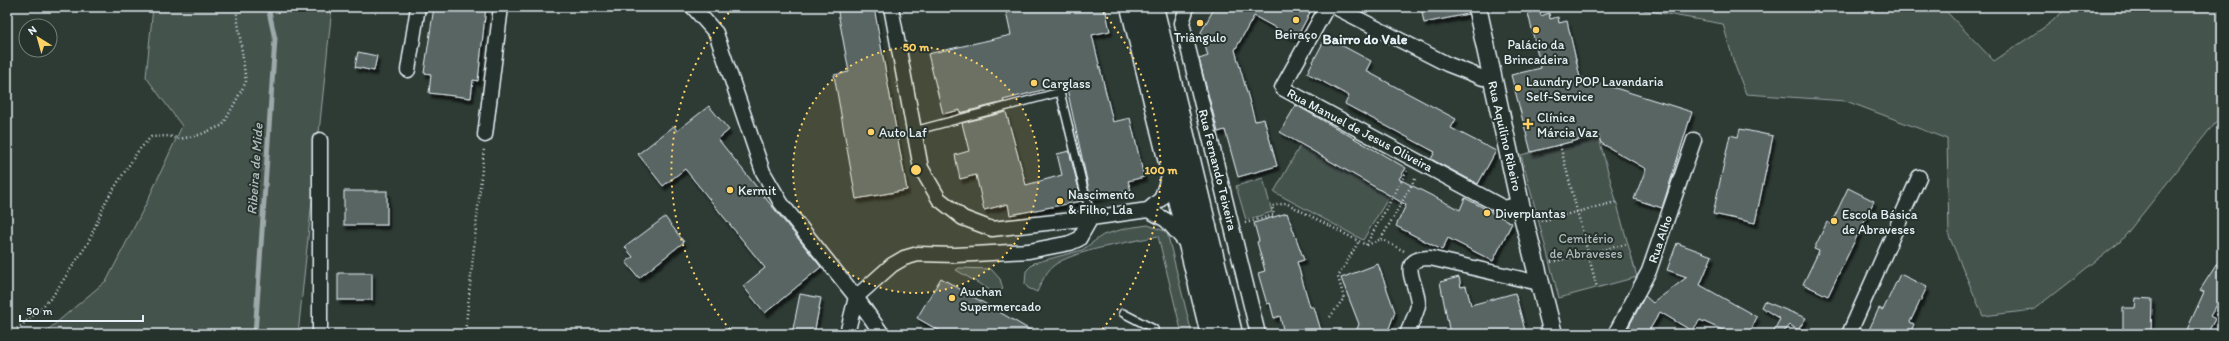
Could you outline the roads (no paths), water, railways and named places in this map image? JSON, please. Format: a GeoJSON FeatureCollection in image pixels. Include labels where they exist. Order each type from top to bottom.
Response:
{"type":"FeatureCollection","features":[{"type":"Feature","properties":{"kind":"main road"},"geometry":{"type":"LineString","coordinates":[[1132,7],[1212,334]]}},
{"type":"Feature","properties":{"kind":"main road"},"geometry":{"type":"LineString","coordinates":[[1152,7],[1231,334]]}},
{"type":"Feature","properties":{"kind":"street"},"geometry":{"type":"LineString","coordinates":[[408,70],[418,7]]}},
{"type":"Feature","properties":{"kind":"street"},"geometry":{"type":"LineString","coordinates":[[485,135],[501,7]]}},
{"type":"Feature","properties":{"kind":"street"},"geometry":{"type":"LineString","coordinates":[[694,7],[716,33],[763,172],[781,204],[856,297],[882,334]]}},
{"type":"Feature","properties":{"kind":"street"},"geometry":{"type":"LineString","coordinates":[[891,7],[921,168],[939,198],[963,218],[992,229],[1148,210],[1161,199],[1171,169]]}},
{"type":"Feature","properties":{"kind":"street","name":"Rua Fernando Teixeira"},"geometry":{"type":"LineString","coordinates":[[1187,7],[1182,23],[1258,334]]}},
{"type":"Feature","properties":{"kind":"street","name":"Rua Manuel de Jesus Oliveira"},"geometry":{"type":"LineString","coordinates":[[1327,7],[1282,88],[1504,208],[1520,204]]}},
{"type":"Feature","properties":{"kind":"street"},"geometry":{"type":"LineString","coordinates":[[1335,7],[1447,64],[1483,78],[1491,76]]}},
{"type":"Feature","properties":{"kind":"street","name":"Rua Aquilino Ribeiro"},"geometry":{"type":"LineString","coordinates":[[1477,7],[1520,204],[1553,334]]}},
{"type":"Feature","properties":{"kind":"street"},"geometry":{"type":"LineString","coordinates":[[320,140],[320,334]]}},
{"type":"Feature","properties":{"kind":"street","name":"Rua Alho"},"geometry":{"type":"LineString","coordinates":[[1615,334],[1649,271],[1694,140]]}},
{"type":"Feature","properties":{"kind":"street"},"geometry":{"type":"LineString","coordinates":[[1849,334],[1919,177]]}},
{"type":"Feature","properties":{"kind":"street"},"geometry":{"type":"LineString","coordinates":[[1148,210],[1166,220],[1191,248]]}},
{"type":"Feature","properties":{"kind":"street"},"geometry":{"type":"LineString","coordinates":[[847,334],[856,297],[892,265],[918,254],[998,254],[1060,245],[1079,239],[1091,218]]}},
{"type":"Feature","properties":{"kind":"street"},"geometry":{"type":"LineString","coordinates":[[1410,333],[1418,305],[1410,270],[1413,262],[1419,258],[1430,258],[1540,283]]}},
{"type":"Feature","properties":{"kind":"lane"},"geometry":{"type":"LineString","coordinates":[[914,131],[1060,92],[1091,218]]}},
{"type":"Feature","properties":{"kind":"lane"},"geometry":{"type":"LineString","coordinates":[[1123,313],[1154,329]]}},
{"type":"Feature","properties":{"kind":"waterway","name":"Ribeira de Mide"},"geometry":{"type":"LineString","coordinates":[[255,334],[275,39],[268,7]]}},
{"type":"Feature","properties":{"kind":"place","name":"Beiraço"},"geometry":{"type":"Point","coordinates":[1296,20]}},
{"type":"Feature","properties":{"kind":"place","name":"Triângulo"},"geometry":{"type":"Point","coordinates":[1200,23]}},
{"type":"Feature","properties":{"kind":"place","name":"Palácio da Brincadeira"},"geometry":{"type":"Point","coordinates":[1536,30]}},
{"type":"Feature","properties":{"kind":"place","name":"Carglass"},"geometry":{"type":"Point","coordinates":[1034,83]}},
{"type":"Feature","properties":{"kind":"place","name":"Laundry POP Lavandaria Self-Service"},"geometry":{"type":"Point","coordinates":[1518,88]}},
{"type":"Feature","properties":{"kind":"place","name":"Clínica Márcia Vaz"},"geometry":{"type":"Point","coordinates":[1528,124]}},
{"type":"Feature","properties":{"kind":"place","name":"Auto Laf"},"geometry":{"type":"Point","coordinates":[871,132]}},
{"type":"Feature","properties":{"kind":"place","name":"Kermit"},"geometry":{"type":"Point","coordinates":[730,190]}},
{"type":"Feature","properties":{"kind":"place","name":"Nascimento & Filho, Lda"},"geometry":{"type":"Point","coordinates":[1060,201]}},
{"type":"Feature","properties":{"kind":"place","name":"Diverplantas"},"geometry":{"type":"Point","coordinates":[1487,213]}},
{"type":"Feature","properties":{"kind":"place","name":"Escola Básica de Abraveses"},"geometry":{"type":"Point","coordinates":[1834,221]}},
{"type":"Feature","properties":{"kind":"place","name":"Auchan Supermercado"},"geometry":{"type":"Point","coordinates":[952,298]}},
{"type":"Feature","properties":{"kind":"district","name":"Bairro do Vale"},"geometry":{"type":"Point","coordinates":[1365,39]}},
{"type":"Feature","properties":{"kind":"park label","name":"Cemitério de Abraveses"},"geometry":{"type":"Point","coordinates":[1586,246]}}]}
